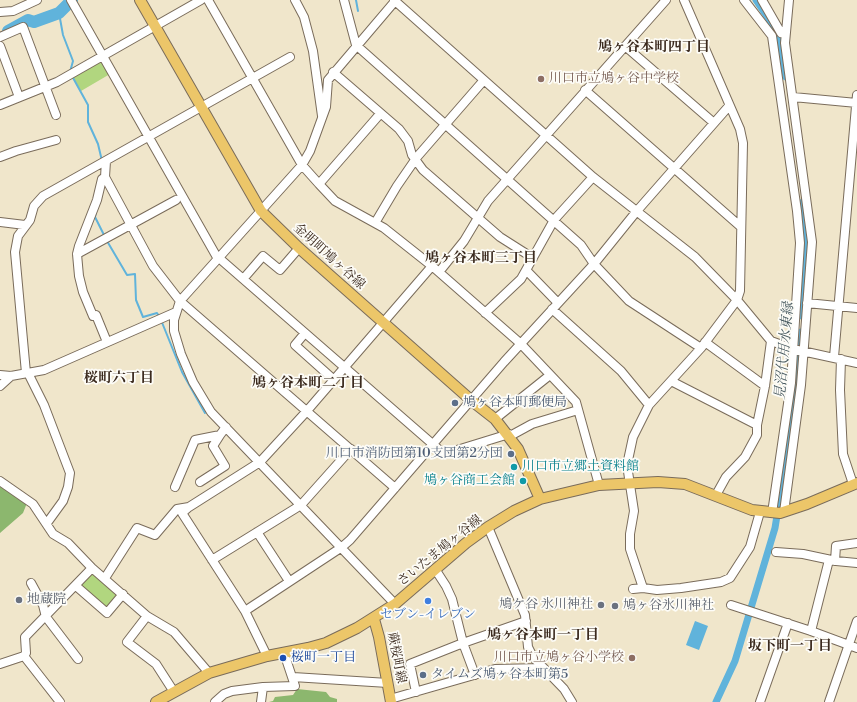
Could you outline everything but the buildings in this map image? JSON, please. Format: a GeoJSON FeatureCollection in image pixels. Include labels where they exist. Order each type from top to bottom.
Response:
{"type":"FeatureCollection","features":[{"type":"Feature","properties":{"kind":"main road","name":"金明町鳩ヶ谷線"},"geometry":{"type":"LineString","coordinates":[[140,0],[261,211],[299,248],[472,401],[495,419],[509,435],[518,449],[540,499]]}},
{"type":"Feature","properties":{"kind":"main road","name":"さいたま鳩ヶ谷線"},"geometry":{"type":"LineString","coordinates":[[156,702],[209,673],[267,656],[326,643],[374,619],[395,604],[435,569],[488,527],[514,511],[540,499],[599,485],[628,483],[685,484],[760,512],[778,513],[855,484]]}},
{"type":"Feature","properties":{"kind":"main road","name":"蕨桜町線"},"geometry":{"type":"LineString","coordinates":[[374,619],[379,637],[390,700]]}},
{"type":"Feature","properties":{"kind":"street"},"geometry":{"type":"LineString","coordinates":[[0,12],[13,11],[36,0]]}},
{"type":"Feature","properties":{"kind":"street"},"geometry":{"type":"LineString","coordinates":[[71,0],[219,259],[244,278],[432,445],[444,454],[509,435],[532,424],[578,410]]}},
{"type":"Feature","properties":{"kind":"street"},"geometry":{"type":"LineString","coordinates":[[0,105],[57,82],[201,0]]}},
{"type":"Feature","properties":{"kind":"street"},"geometry":{"type":"LineString","coordinates":[[208,0],[302,165],[319,184],[335,200],[375,223],[432,266],[521,344],[576,402],[599,485]]}},
{"type":"Feature","properties":{"kind":"street"},"geometry":{"type":"LineString","coordinates":[[296,0],[304,17],[313,51],[322,117]]}},
{"type":"Feature","properties":{"kind":"street"},"geometry":{"type":"LineString","coordinates":[[344,0],[356,45],[506,180],[554,220],[581,245],[594,264],[630,301],[703,345],[765,386]]}},
{"type":"Feature","properties":{"kind":"street"},"geometry":{"type":"LineString","coordinates":[[395,604],[226,427],[201,397],[184,361],[174,331],[176,312],[180,301],[302,165],[310,152],[326,107],[328,80],[395,0],[593,177],[695,257],[737,300],[771,341],[793,349],[857,363]]}},
{"type":"Feature","properties":{"kind":"street"},"geometry":{"type":"LineString","coordinates":[[643,588],[630,549],[630,534],[634,510],[628,483],[627,465],[633,437],[649,405],[703,345],[737,300],[740,291],[743,143],[740,130],[684,0]]}},
{"type":"Feature","properties":{"kind":"street"},"geometry":{"type":"LineString","coordinates":[[744,0],[772,36],[797,211],[800,243],[788,415],[778,513]]}},
{"type":"Feature","properties":{"kind":"street"},"geometry":{"type":"LineString","coordinates":[[762,0],[784,33]]}},
{"type":"Feature","properties":{"kind":"street"},"geometry":{"type":"LineString","coordinates":[[778,513],[797,424],[812,242],[784,33],[789,0]]}},
{"type":"Feature","properties":{"kind":"street"},"geometry":{"type":"LineString","coordinates":[[439,272],[464,241],[488,201],[663,1]]}},
{"type":"Feature","properties":{"kind":"street"},"geometry":{"type":"LineString","coordinates":[[0,37],[23,27],[56,115]]}},
{"type":"Feature","properties":{"kind":"street"},"geometry":{"type":"LineString","coordinates":[[772,36],[784,33]]}},
{"type":"Feature","properties":{"kind":"street"},"geometry":{"type":"LineString","coordinates":[[0,46],[19,98]]}},
{"type":"Feature","properties":{"kind":"street"},"geometry":{"type":"LineString","coordinates":[[625,46],[714,123]]}},
{"type":"Feature","properties":{"kind":"street"},"geometry":{"type":"LineString","coordinates":[[47,523],[63,501],[68,487],[70,473],[44,405],[27,373],[15,252],[18,236],[30,220],[34,206],[43,196],[290,57]]}},
{"type":"Feature","properties":{"kind":"street"},"geometry":{"type":"LineString","coordinates":[[334,72],[404,136],[415,160],[423,170],[500,237],[533,258]]}},
{"type":"Feature","properties":{"kind":"street"},"geometry":{"type":"LineString","coordinates":[[375,223],[397,186],[415,160],[484,80]]}},
{"type":"Feature","properties":{"kind":"street"},"geometry":{"type":"LineString","coordinates":[[585,90],[675,167],[741,227]]}},
{"type":"Feature","properties":{"kind":"street"},"geometry":{"type":"LineString","coordinates":[[793,97],[857,100],[838,306],[837,358],[843,454],[855,484]]}},
{"type":"Feature","properties":{"kind":"street"},"geometry":{"type":"LineString","coordinates":[[244,611],[342,547],[521,344],[594,264],[636,212],[729,106]]}},
{"type":"Feature","properties":{"kind":"street"},"geometry":{"type":"LineString","coordinates":[[319,184],[380,114]]}},
{"type":"Feature","properties":{"kind":"street"},"geometry":{"type":"LineString","coordinates":[[0,157],[56,140]]}},
{"type":"Feature","properties":{"kind":"street"},"geometry":{"type":"LineString","coordinates":[[106,161],[105,177],[153,266],[180,301],[395,488]]}},
{"type":"Feature","properties":{"kind":"street"},"geometry":{"type":"LineString","coordinates":[[105,177],[102,179],[97,200],[79,246],[78,254],[79,276],[83,292],[93,316],[96,315],[107,342]]}},
{"type":"Feature","properties":{"kind":"street"},"geometry":{"type":"LineString","coordinates":[[485,313],[521,279],[554,220],[593,177]]}},
{"type":"Feature","properties":{"kind":"street"},"geometry":{"type":"LineString","coordinates":[[78,254],[132,226],[176,200]]}},
{"type":"Feature","properties":{"kind":"street"},"geometry":{"type":"LineString","coordinates":[[0,222],[26,225]]}},
{"type":"Feature","properties":{"kind":"street"},"geometry":{"type":"LineString","coordinates":[[244,278],[263,256],[280,270],[299,248]]}},
{"type":"Feature","properties":{"kind":"street"},"geometry":{"type":"LineString","coordinates":[[267,656],[244,611],[182,514],[190,507],[260,462],[306,412],[432,266]]}},
{"type":"Feature","properties":{"kind":"street"},"geometry":{"type":"LineString","coordinates":[[526,270],[555,306],[621,371],[649,405]]}},
{"type":"Feature","properties":{"kind":"street"},"geometry":{"type":"LineString","coordinates":[[807,303],[857,308]]}},
{"type":"Feature","properties":{"kind":"street"},"geometry":{"type":"LineString","coordinates":[[0,376],[11,376],[44,370],[176,312]]}},
{"type":"Feature","properties":{"kind":"street"},"geometry":{"type":"LineString","coordinates":[[306,333],[295,345],[333,379]]}},
{"type":"Feature","properties":{"kind":"street"},"geometry":{"type":"LineString","coordinates":[[716,495],[726,477],[745,457],[757,435],[757,425],[765,386],[771,341]]}},
{"type":"Feature","properties":{"kind":"street"},"geometry":{"type":"LineString","coordinates":[[495,419],[550,374]]}},
{"type":"Feature","properties":{"kind":"street"},"geometry":{"type":"LineString","coordinates":[[0,386],[11,376]]}},
{"type":"Feature","properties":{"kind":"street"},"geometry":{"type":"LineString","coordinates":[[671,381],[757,425]]}},
{"type":"Feature","properties":{"kind":"street"},"geometry":{"type":"LineString","coordinates":[[200,482],[225,466],[213,446],[226,427]]}},
{"type":"Feature","properties":{"kind":"street"},"geometry":{"type":"LineString","coordinates":[[175,487],[195,440],[220,435]]}},
{"type":"Feature","properties":{"kind":"street"},"geometry":{"type":"LineString","coordinates":[[212,560],[301,505],[351,449]]}},
{"type":"Feature","properties":{"kind":"street"},"geometry":{"type":"LineString","coordinates":[[0,480],[33,504],[53,534],[68,543],[92,568],[147,616],[174,632],[209,673]]}},
{"type":"Feature","properties":{"kind":"street"},"geometry":{"type":"LineString","coordinates":[[104,578],[137,528],[156,535],[177,509],[190,507]]}},
{"type":"Feature","properties":{"kind":"street"},"geometry":{"type":"LineString","coordinates":[[633,589],[643,588],[657,590],[681,588],[721,582],[730,578],[750,547],[760,512]]}},
{"type":"Feature","properties":{"kind":"street"},"geometry":{"type":"LineString","coordinates":[[488,527],[508,571],[526,621],[528,647],[543,668],[564,689],[572,702]]}},
{"type":"Feature","properties":{"kind":"street"},"geometry":{"type":"LineString","coordinates":[[257,532],[289,581]]}},
{"type":"Feature","properties":{"kind":"street"},"geometry":{"type":"LineString","coordinates":[[811,631],[836,546],[857,543]]}},
{"type":"Feature","properties":{"kind":"street"},"geometry":{"type":"LineString","coordinates":[[776,552],[803,554],[857,563]]}},
{"type":"Feature","properties":{"kind":"street"},"geometry":{"type":"LineString","coordinates":[[24,656],[26,653],[26,637],[92,568]]}},
{"type":"Feature","properties":{"kind":"street"},"geometry":{"type":"LineString","coordinates":[[435,569],[452,599],[463,643],[475,675]]}},
{"type":"Feature","properties":{"kind":"street"},"geometry":{"type":"LineString","coordinates":[[31,583],[43,604],[46,617],[78,659]]}},
{"type":"Feature","properties":{"kind":"street"},"geometry":{"type":"LineString","coordinates":[[76,586],[107,613],[123,594]]}},
{"type":"Feature","properties":{"kind":"street"},"geometry":{"type":"LineString","coordinates":[[731,604],[857,648]]}},
{"type":"Feature","properties":{"kind":"street"},"geometry":{"type":"LineString","coordinates":[[147,616],[127,642],[156,664],[174,692]]}},
{"type":"Feature","properties":{"kind":"street"},"geometry":{"type":"LineString","coordinates":[[416,692],[410,664],[463,643],[526,621]]}},
{"type":"Feature","properties":{"kind":"street"},"geometry":{"type":"LineString","coordinates":[[829,702],[857,621]]}},
{"type":"Feature","properties":{"kind":"street"},"geometry":{"type":"LineString","coordinates":[[760,702],[788,623]]}},
{"type":"Feature","properties":{"kind":"street"},"geometry":{"type":"LineString","coordinates":[[215,702],[224,694],[232,691],[263,687],[295,686],[284,653]]}},
{"type":"Feature","properties":{"kind":"street"},"geometry":{"type":"LineString","coordinates":[[0,664],[24,656]]}},
{"type":"Feature","properties":{"kind":"street"},"geometry":{"type":"LineString","coordinates":[[24,656],[60,702]]}},
{"type":"Feature","properties":{"kind":"street"},"geometry":{"type":"LineString","coordinates":[[390,700],[495,668],[543,668]]}},
{"type":"Feature","properties":{"kind":"street"},"geometry":{"type":"LineString","coordinates":[[293,677],[388,684]]}},
{"type":"Feature","properties":{"kind":"street"},"geometry":{"type":"LineString","coordinates":[[261,702],[263,687]]}},
{"type":"Feature","properties":{"kind":"green space"},"geometry":{"type":"Polygon","coordinates":[[[101,60],[110,74],[81,91],[72,76],[101,60]]]}},
{"type":"Feature","properties":{"kind":"green space"},"geometry":{"type":"Polygon","coordinates":[[[0,482],[27,503],[23,513],[0,533],[0,482]]]}},
{"type":"Feature","properties":{"kind":"green space"},"geometry":{"type":"Polygon","coordinates":[[[93,572],[117,593],[117,597],[108,609],[80,586],[93,572]]]}},
{"type":"Feature","properties":{"kind":"green space"},"geometry":{"type":"Polygon","coordinates":[[[297,689],[326,692],[330,697],[337,699],[337,702],[269,702],[273,701],[275,697],[293,695],[297,689]]]}},
{"type":"Feature","properties":{"kind":"water"},"geometry":{"type":"Polygon","coordinates":[[[695,621],[708,626],[699,650],[686,645],[695,621]]]}},
{"type":"Feature","properties":{"kind":"waterway"},"geometry":{"type":"LineString","coordinates":[[8,31],[28,20],[34,22],[59,13],[72,0]]}},
{"type":"Feature","properties":{"kind":"waterway"},"geometry":{"type":"LineString","coordinates":[[356,0],[358,11]]}},
{"type":"Feature","properties":{"kind":"waterway","name":"見沼代用水東縁"},"geometry":{"type":"LineString","coordinates":[[756,0],[769,19],[780,42],[786,77]]}},
{"type":"Feature","properties":{"kind":"waterway"},"geometry":{"type":"LineString","coordinates":[[59,13],[63,35],[73,61],[70,72]]}},
{"type":"Feature","properties":{"kind":"waterway"},"geometry":{"type":"LineString","coordinates":[[72,76],[88,105],[88,122],[98,144],[102,161]]}},
{"type":"Feature","properties":{"kind":"waterway","name":"見沼代用水東縁"},"geometry":{"type":"LineString","coordinates":[[802,316],[806,258],[803,202]]}},
{"type":"Feature","properties":{"kind":"waterway"},"geometry":{"type":"LineString","coordinates":[[96,212],[95,217],[105,237]]}},
{"type":"Feature","properties":{"kind":"waterway"},"geometry":{"type":"LineString","coordinates":[[107,241],[127,275],[135,274],[136,300],[143,317],[157,313],[159,316]]}},
{"type":"Feature","properties":{"kind":"waterway"},"geometry":{"type":"LineString","coordinates":[[161,320],[182,372],[205,413]]}},
{"type":"Feature","properties":{"kind":"waterway","name":"見沼代用水東縁"},"geometry":{"type":"LineString","coordinates":[[716,702],[735,661],[775,528],[792,422],[801,332]]}},
{"type":"Feature","properties":{"kind":"place","name":"川口市立鳩ヶ谷中学校"},"geometry":{"type":"Point","coordinates":[541,79]}},
{"type":"Feature","properties":{"kind":"place","name":"鳩ヶ谷本町郵便局"},"geometry":{"type":"Point","coordinates":[455,403]}},
{"type":"Feature","properties":{"kind":"place","name":"川口市消防団第10支団第2分団"},"geometry":{"type":"Point","coordinates":[511,454]}},
{"type":"Feature","properties":{"kind":"place","name":"川口市立郷土資料館"},"geometry":{"type":"Point","coordinates":[514,467]}},
{"type":"Feature","properties":{"kind":"place","name":"鳩ヶ谷商工会館"},"geometry":{"type":"Point","coordinates":[523,481]}},
{"type":"Feature","properties":{"kind":"place","name":"地蔵院"},"geometry":{"type":"Point","coordinates":[19,600]}},
{"type":"Feature","properties":{"kind":"place","name":"セブン-イレブン"},"geometry":{"type":"Point","coordinates":[428,601]}},
{"type":"Feature","properties":{"kind":"place","name":"鳩ケ谷 氷川神社"},"geometry":{"type":"Point","coordinates":[601,605]}},
{"type":"Feature","properties":{"kind":"place","name":"鳩ヶ谷氷川神社"},"geometry":{"type":"Point","coordinates":[615,606]}},
{"type":"Feature","properties":{"kind":"place","name":"桜町一丁目"},"geometry":{"type":"Point","coordinates":[283,658]}},
{"type":"Feature","properties":{"kind":"place","name":"川口市立鳩ヶ谷小学校"},"geometry":{"type":"Point","coordinates":[632,658]}},
{"type":"Feature","properties":{"kind":"place","name":"タイムズ鳩ヶ谷本町第5"},"geometry":{"type":"Point","coordinates":[423,675]}},
{"type":"Feature","properties":{"kind":"district","name":"鳩ヶ谷本町四丁目"},"geometry":{"type":"Point","coordinates":[654,48]}},
{"type":"Feature","properties":{"kind":"district","name":"鳩ヶ谷本町三丁目"},"geometry":{"type":"Point","coordinates":[481,259]}},
{"type":"Feature","properties":{"kind":"district","name":"桜町六丁目"},"geometry":{"type":"Point","coordinates":[119,379]}},
{"type":"Feature","properties":{"kind":"district","name":"鳩ヶ谷本町二丁目"},"geometry":{"type":"Point","coordinates":[308,384]}},
{"type":"Feature","properties":{"kind":"district","name":"鳩ヶ谷本町一丁目"},"geometry":{"type":"Point","coordinates":[543,636]}},
{"type":"Feature","properties":{"kind":"district","name":"坂下町一丁目"},"geometry":{"type":"Point","coordinates":[790,647]}}]}
